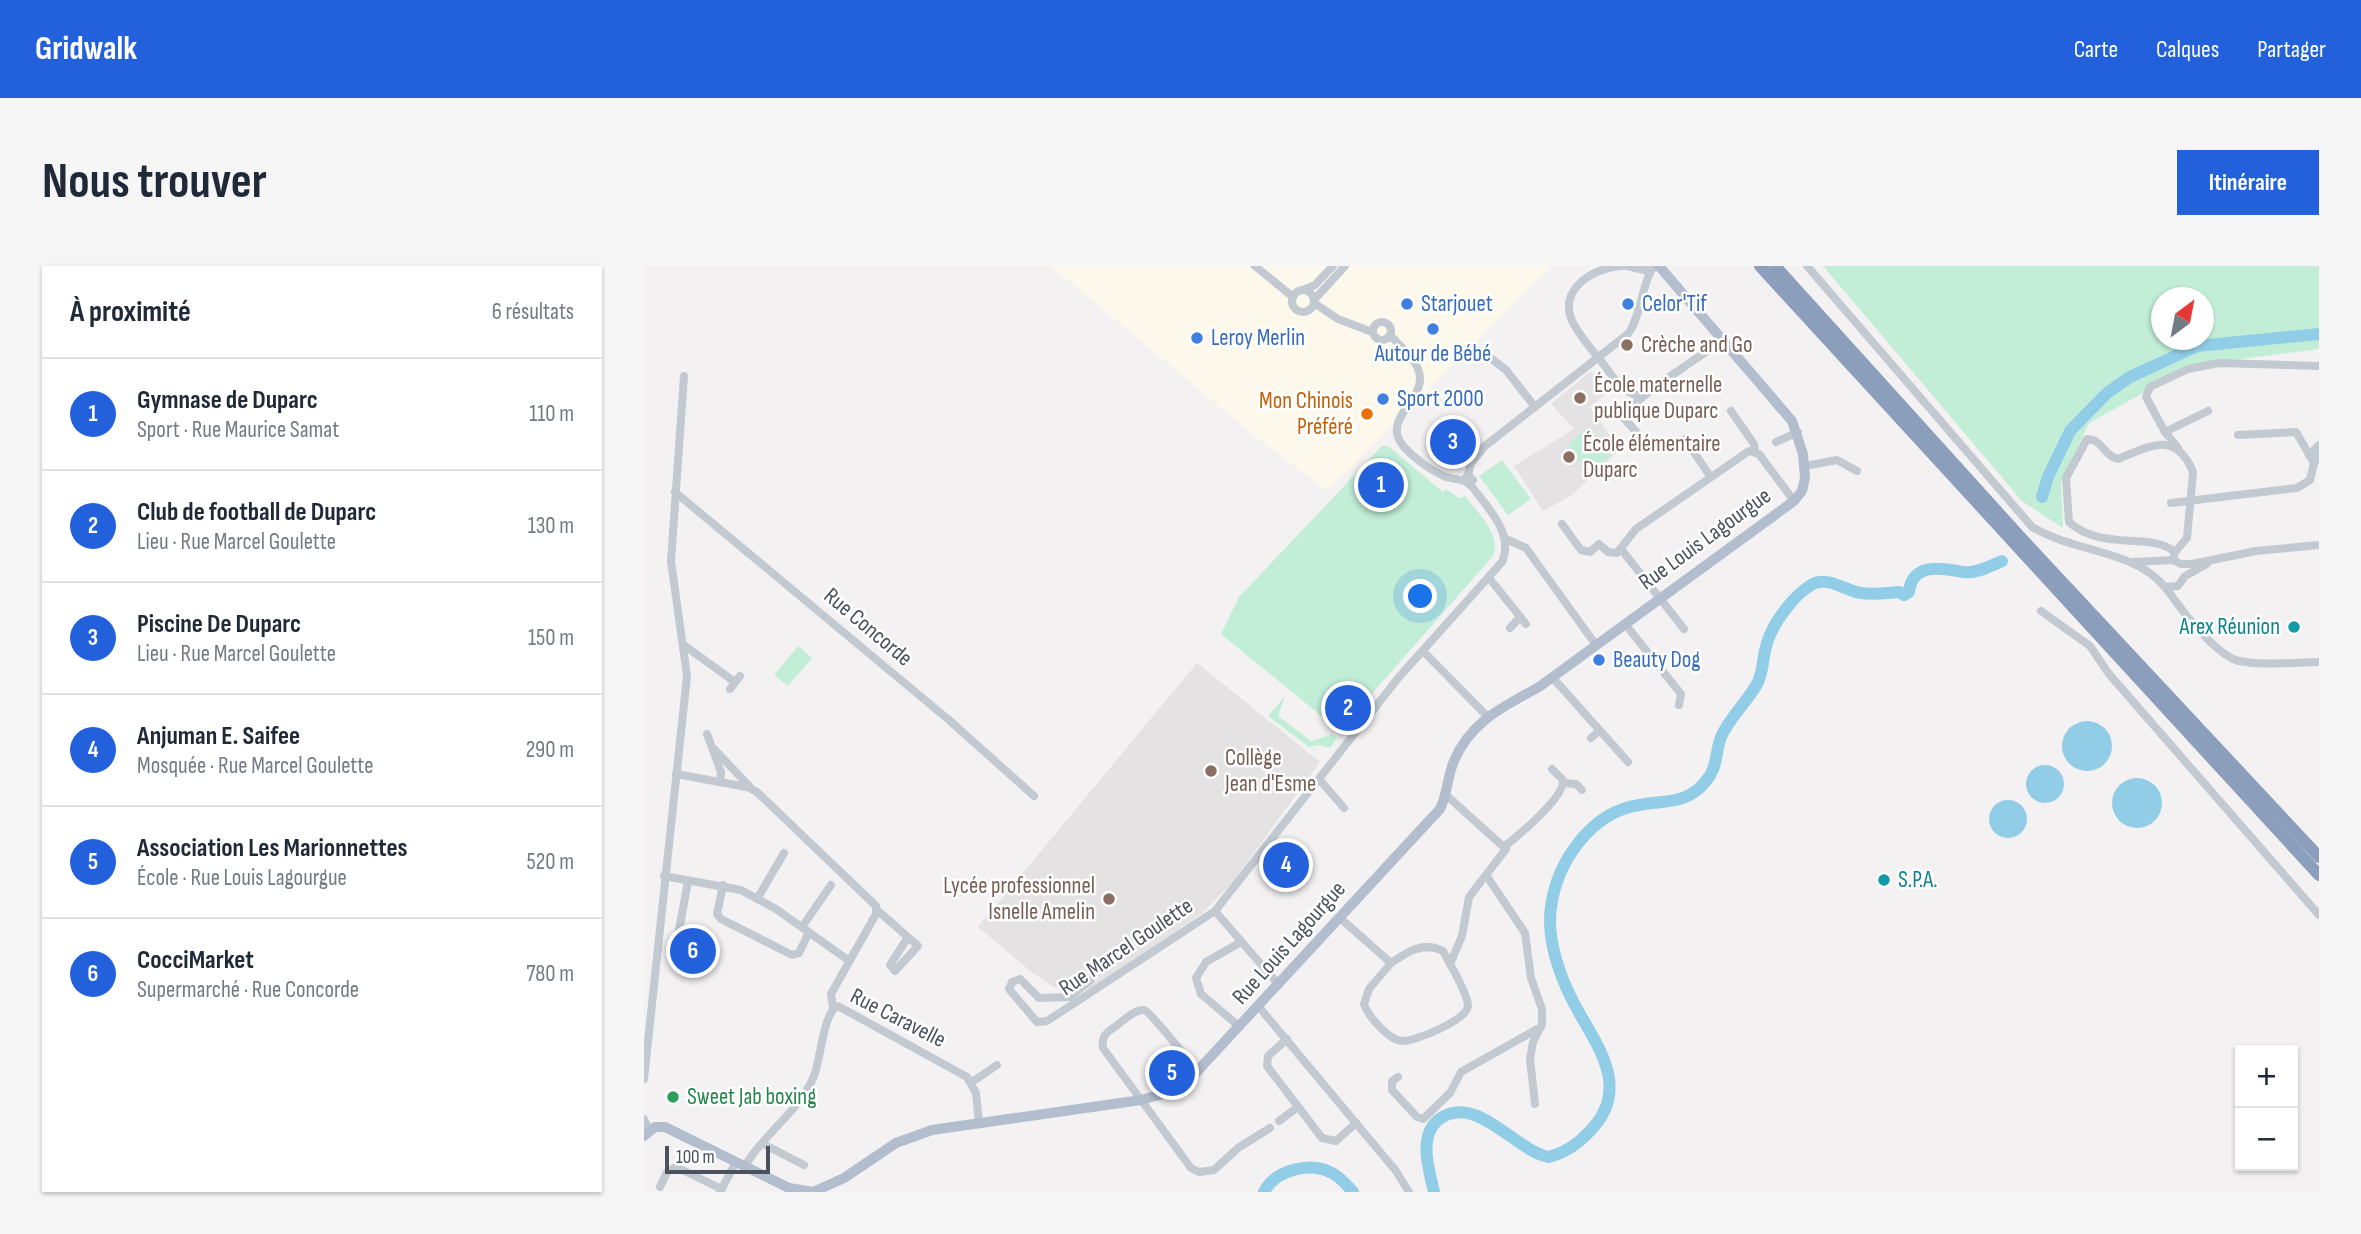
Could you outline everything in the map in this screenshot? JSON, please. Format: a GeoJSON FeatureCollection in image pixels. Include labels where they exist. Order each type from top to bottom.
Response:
{"type":"FeatureCollection","features":[{"type":"Feature","properties":{"kind":"highway"},"geometry":{"type":"LineString","coordinates":[[1758,266],[2319,875]]}},
{"type":"Feature","properties":{"kind":"highway"},"geometry":{"type":"LineString","coordinates":[[1775,266],[2319,856]]}},
{"type":"Feature","properties":{"kind":"highway"},"geometry":{"type":"LineString","coordinates":[[1786,266],[1864,364]]}},
{"type":"Feature","properties":{"kind":"main road","name":"Rue Louis Lagourgue"},"geometry":{"type":"LineString","coordinates":[[646,1128],[658,1126],[670,1129],[789,1188],[813,1192],[827,1187],[880,1152],[915,1135],[979,1122],[1141,1100],[1179,1087],[1199,1071],[1440,808],[1446,795],[1454,760],[1473,729],[1487,716],[1552,677],[1794,501],[1804,485],[1805,466],[1798,432],[1783,408],[1654,268]]}},
{"type":"Feature","properties":{"kind":"street"},"geometry":{"type":"LineString","coordinates":[[1255,266],[1293,296],[1295,309],[1312,304],[1345,266]]}},
{"type":"Feature","properties":{"kind":"street"},"geometry":{"type":"LineString","coordinates":[[1293,296],[1314,285],[1333,266]]}},
{"type":"Feature","properties":{"kind":"street"},"geometry":{"type":"LineString","coordinates":[[1467,480],[1479,452],[1599,358],[1632,328],[1654,268],[1624,266],[1586,278],[1571,298],[1573,322],[1599,358],[1626,391],[1641,396]]}},
{"type":"Feature","properties":{"kind":"street"},"geometry":{"type":"LineString","coordinates":[[1807,266],[2032,527],[2059,542],[2127,562],[2158,580],[2222,652],[2238,661],[2319,662]]}},
{"type":"Feature","properties":{"kind":"street"},"geometry":{"type":"LineString","coordinates":[[1303,290],[1310,293],[1312,304]]}},
{"type":"Feature","properties":{"kind":"street"},"geometry":{"type":"LineString","coordinates":[[1312,304],[1354,326],[1374,327],[1387,323],[1387,337]]}},
{"type":"Feature","properties":{"kind":"street"},"geometry":{"type":"LineString","coordinates":[[1374,327],[1376,338],[1387,337],[1419,369],[1420,383],[1398,418],[1398,437],[1408,451],[1440,474],[1467,480],[1506,539],[1526,548],[1596,645]]}},
{"type":"Feature","properties":{"kind":"street"},"geometry":{"type":"LineString","coordinates":[[1638,433],[1623,417],[1641,396],[1660,387],[1723,340]]}},
{"type":"Feature","properties":{"kind":"street"},"geometry":{"type":"LineString","coordinates":[[1488,356],[1506,370],[1535,407]]}},
{"type":"Feature","properties":{"kind":"street"},"geometry":{"type":"LineString","coordinates":[[2176,559],[2187,538],[2193,472],[2165,432],[2146,393],[2150,387],[2188,369],[2230,363],[2319,366]]}},
{"type":"Feature","properties":{"kind":"street"},"geometry":{"type":"LineString","coordinates":[[644,1079],[687,676],[685,646],[671,561],[684,376]]}},
{"type":"Feature","properties":{"kind":"street"},"geometry":{"type":"LineString","coordinates":[[1731,411],[1754,444],[1755,452],[1794,501]]}},
{"type":"Feature","properties":{"kind":"street"},"geometry":{"type":"LineString","coordinates":[[2165,432],[2208,411]]}},
{"type":"Feature","properties":{"kind":"street"},"geometry":{"type":"LineString","coordinates":[[1776,442],[1798,432]]}},
{"type":"Feature","properties":{"kind":"street"},"geometry":{"type":"LineString","coordinates":[[2238,435],[2296,432],[2314,458]]}},
{"type":"Feature","properties":{"kind":"street"},"geometry":{"type":"LineString","coordinates":[[1685,439],[1710,476]]}},
{"type":"Feature","properties":{"kind":"street"},"geometry":{"type":"LineString","coordinates":[[2182,453],[2173,446],[2155,444],[2118,459],[2112,457],[2094,439],[2087,439],[2066,478],[2067,517],[2075,527],[2109,541],[2162,544],[2176,559],[2183,580],[2181,596],[2193,621]]}},
{"type":"Feature","properties":{"kind":"street"},"geometry":{"type":"LineString","coordinates":[[2171,503],[2190,498],[2297,488],[2310,480],[2319,445]]}},
{"type":"Feature","properties":{"kind":"street"},"geometry":{"type":"LineString","coordinates":[[1562,524],[1584,552],[1600,544],[1613,555],[1636,529],[1744,453],[1755,452]]}},
{"type":"Feature","properties":{"kind":"street"},"geometry":{"type":"LineString","coordinates":[[1805,466],[1837,460],[1857,471]]}},
{"type":"Feature","properties":{"kind":"street","name":"Rue Concorde"},"geometry":{"type":"LineString","coordinates":[[675,492],[949,720],[1034,796]]}},
{"type":"Feature","properties":{"kind":"street","name":"Rue Marcel Goulette"},"geometry":{"type":"LineString","coordinates":[[1090,981],[1070,997],[1039,998],[1020,979],[1012,982],[1009,989],[1037,1022],[1048,1021],[1215,911],[1399,677],[1489,578],[1505,556],[1506,539]]}},
{"type":"Feature","properties":{"kind":"street"},"geometry":{"type":"LineString","coordinates":[[2127,562],[2216,560],[2256,551],[2319,545]]}},
{"type":"Feature","properties":{"kind":"street"},"geometry":{"type":"LineString","coordinates":[[1621,549],[1684,629]]}},
{"type":"Feature","properties":{"kind":"street"},"geometry":{"type":"LineString","coordinates":[[2166,587],[2216,560]]}},
{"type":"Feature","properties":{"kind":"street"},"geometry":{"type":"LineString","coordinates":[[2158,580],[2157,570],[2162,562]]}},
{"type":"Feature","properties":{"kind":"street"},"geometry":{"type":"LineString","coordinates":[[1489,578],[1523,621],[1510,628]]}},
{"type":"Feature","properties":{"kind":"street"},"geometry":{"type":"LineString","coordinates":[[2041,611],[2094,651],[2109,674],[2319,915]]}},
{"type":"Feature","properties":{"kind":"street"},"geometry":{"type":"LineString","coordinates":[[1625,624],[1681,694],[1679,705]]}},
{"type":"Feature","properties":{"kind":"street"},"geometry":{"type":"LineString","coordinates":[[685,646],[735,682]]}},
{"type":"Feature","properties":{"kind":"street"},"geometry":{"type":"LineString","coordinates":[[1423,652],[1487,716]]}},
{"type":"Feature","properties":{"kind":"street"},"geometry":{"type":"LineString","coordinates":[[1552,677],[1628,762]]}},
{"type":"Feature","properties":{"kind":"street"},"geometry":{"type":"LineString","coordinates":[[1591,738],[1599,731]]}},
{"type":"Feature","properties":{"kind":"street"},"geometry":{"type":"LineString","coordinates":[[707,734],[721,772],[720,782]]}},
{"type":"Feature","properties":{"kind":"street"},"geometry":{"type":"LineString","coordinates":[[714,749],[752,789],[908,937]]}},
{"type":"Feature","properties":{"kind":"street"},"geometry":{"type":"LineString","coordinates":[[1552,769],[1564,783]]}},
{"type":"Feature","properties":{"kind":"street"},"geometry":{"type":"LineString","coordinates":[[676,774],[752,789]]}},
{"type":"Feature","properties":{"kind":"street"},"geometry":{"type":"LineString","coordinates":[[1319,779],[1345,808]]}},
{"type":"Feature","properties":{"kind":"street"},"geometry":{"type":"LineString","coordinates":[[1505,846],[1531,824],[1564,783],[1572,782],[1582,790]]}},
{"type":"Feature","properties":{"kind":"street"},"geometry":{"type":"LineString","coordinates":[[1446,795],[1505,846],[1505,855],[1469,897],[1462,936],[1450,964]]}},
{"type":"Feature","properties":{"kind":"street"},"geometry":{"type":"LineString","coordinates":[[757,899],[784,853]]}},
{"type":"Feature","properties":{"kind":"street"},"geometry":{"type":"LineString","coordinates":[[1486,875],[1525,933],[1531,978],[1543,1014],[1530,1059],[1535,1104]]}},
{"type":"Feature","properties":{"kind":"street"},"geometry":{"type":"LineString","coordinates":[[664,876],[723,885],[757,899],[848,960]]}},
{"type":"Feature","properties":{"kind":"street"},"geometry":{"type":"LineString","coordinates":[[674,958],[688,881]]}},
{"type":"Feature","properties":{"kind":"street"},"geometry":{"type":"LineString","coordinates":[[723,885],[717,914],[721,919],[792,955],[799,953],[806,930],[831,885]]}},
{"type":"Feature","properties":{"kind":"street"},"geometry":{"type":"LineString","coordinates":[[833,1007],[831,995],[877,910]]}},
{"type":"Feature","properties":{"kind":"street"},"geometry":{"type":"LineString","coordinates":[[1215,911],[1279,985]]}},
{"type":"Feature","properties":{"kind":"street"},"geometry":{"type":"LineString","coordinates":[[1340,918],[1391,963]]}},
{"type":"Feature","properties":{"kind":"street"},"geometry":{"type":"LineString","coordinates":[[1438,949],[1450,964],[1467,1002],[1466,1013],[1457,1021],[1403,1041],[1389,1034],[1364,1004],[1369,989],[1391,963],[1418,948],[1438,949],[1457,943],[1462,936]]}},
{"type":"Feature","properties":{"kind":"street"},"geometry":{"type":"LineString","coordinates":[[1240,1027],[1201,994],[1196,978],[1206,962],[1241,942]]}},
{"type":"Feature","properties":{"kind":"street","name":"Rue Caravelle"},"geometry":{"type":"LineString","coordinates":[[721,1191],[741,1164],[763,1144],[804,1095],[814,1076],[828,1014],[833,1007],[844,1007],[972,1082]]}},
{"type":"Feature","properties":{"kind":"street"},"geometry":{"type":"LineString","coordinates":[[1259,1007],[1409,1192]]}},
{"type":"Feature","properties":{"kind":"street"},"geometry":{"type":"LineString","coordinates":[[1199,1071],[1174,1045],[1153,1014],[1138,1010],[1108,1032],[1102,1043],[1184,1162],[1199,1171],[1214,1170],[1238,1148],[1270,1128]]}},
{"type":"Feature","properties":{"kind":"street"},"geometry":{"type":"LineString","coordinates":[[1398,1077],[1392,1081],[1392,1090],[1417,1117],[1423,1119],[1450,1093],[1461,1072],[1541,1027]]}},
{"type":"Feature","properties":{"kind":"street"},"geometry":{"type":"LineString","coordinates":[[1287,1039],[1270,1054],[1266,1063],[1298,1107],[1329,1142],[1336,1142],[1356,1124]]}},
{"type":"Feature","properties":{"kind":"street"},"geometry":{"type":"LineString","coordinates":[[979,1122],[972,1082],[997,1065]]}},
{"type":"Feature","properties":{"kind":"street"},"geometry":{"type":"LineString","coordinates":[[1279,1122],[1298,1107]]}},
{"type":"Feature","properties":{"kind":"street"},"geometry":{"type":"LineString","coordinates":[[763,1144],[804,1165]]}},
{"type":"Feature","properties":{"kind":"street"},"geometry":{"type":"LineString","coordinates":[[660,1187],[667,1172],[676,1167],[721,1191]]}},
{"type":"Feature","properties":{"kind":"shaded area"},"geometry":{"type":"Polygon","coordinates":[[[1051,266],[1552,266],[1327,491],[1258,439],[1051,266]]]}},
{"type":"Feature","properties":{"kind":"shaded area","name":"École élémentaire Duparc"},"geometry":{"type":"Polygon","coordinates":[[[1591,371],[1608,392],[1590,407],[1620,449],[1572,495],[1543,511],[1514,466],[1574,429],[1551,404],[1591,371]]]}},
{"type":"Feature","properties":{"kind":"shaded area"},"geometry":{"type":"Polygon","coordinates":[[[1197,663],[1320,762],[1232,883],[1201,914],[1091,991],[1054,987],[1034,974],[978,927],[1197,663]]]}},
{"type":"Feature","properties":{"kind":"green space"},"geometry":{"type":"Polygon","coordinates":[[[1823,266],[2319,266],[2319,349],[2194,365],[2089,423],[2061,483],[2063,528],[2022,501],[1823,266]]]}},
{"type":"Feature","properties":{"kind":"green space"},"geometry":{"type":"Polygon","coordinates":[[[1587,428],[1610,456],[1589,474],[1568,445],[1587,428]]]}},
{"type":"Feature","properties":{"kind":"green space"},"geometry":{"type":"Polygon","coordinates":[[[1382,446],[1388,446],[1443,492],[1446,489],[1459,498],[1465,496],[1487,524],[1495,548],[1493,556],[1375,690],[1342,733],[1221,634],[1239,597],[1382,446]]]}},
{"type":"Feature","properties":{"kind":"green space"},"geometry":{"type":"Polygon","coordinates":[[[1502,460],[1531,499],[1508,515],[1479,476],[1502,460]]]}},
{"type":"Feature","properties":{"kind":"green space"},"geometry":{"type":"Polygon","coordinates":[[[798,646],[812,658],[788,686],[774,675],[798,646]]]}},
{"type":"Feature","properties":{"kind":"green space"},"geometry":{"type":"Polygon","coordinates":[[[1285,696],[1278,716],[1311,741],[1332,734],[1337,738],[1330,748],[1320,745],[1309,747],[1268,716],[1285,696]]]}},
{"type":"Feature","properties":{"kind":"water"},"geometry":{"type":"Polygon","coordinates":[[[2087,721],[2105,728],[2112,746],[2105,764],[2087,771],[2069,764],[2062,746],[2069,728],[2087,721]]]}},
{"type":"Feature","properties":{"kind":"water"},"geometry":{"type":"Polygon","coordinates":[[[2045,765],[2059,770],[2064,784],[2059,798],[2045,803],[2031,798],[2026,784],[2031,770],[2045,765]]]}},
{"type":"Feature","properties":{"kind":"water"},"geometry":{"type":"Polygon","coordinates":[[[2137,778],[2155,785],[2162,803],[2155,821],[2137,828],[2119,821],[2112,803],[2119,785],[2137,778]]]}},
{"type":"Feature","properties":{"kind":"water"},"geometry":{"type":"Polygon","coordinates":[[[2008,800],[2022,805],[2027,819],[2022,833],[2008,838],[1994,833],[1989,819],[1994,805],[2008,800]]]}},
{"type":"Feature","properties":{"kind":"waterway"},"geometry":{"type":"LineString","coordinates":[[2042,497],[2048,477],[2070,431],[2107,393],[2130,377],[2197,346],[2319,334]]}},
{"type":"Feature","properties":{"kind":"waterway"},"geometry":{"type":"LineString","coordinates":[[1434,1192],[1427,1154],[1428,1135],[1438,1120],[1452,1113],[1480,1117],[1523,1145],[1549,1157],[1580,1140],[1603,1114],[1609,1096],[1609,1078],[1604,1060],[1567,989],[1551,938],[1551,907],[1561,873],[1579,842],[1606,818],[1639,805],[1683,798],[1699,789],[1706,781],[1714,765],[1721,737],[1757,684],[1770,635],[1791,603],[1817,582],[1830,583],[1861,593],[1899,592],[1904,595],[1909,592],[1911,582],[1922,571],[1946,569],[1973,572],[2002,561]]}},
{"type":"Feature","properties":{"kind":"waterway"},"geometry":{"type":"LineString","coordinates":[[1264,1192],[1276,1178],[1304,1168],[1323,1169],[1343,1181],[1353,1192]]}},
{"type":"Feature","properties":{"kind":"place","name":"Starjouet"},"geometry":{"type":"Point","coordinates":[1407,304]}},
{"type":"Feature","properties":{"kind":"place","name":"Celor'Tif"},"geometry":{"type":"Point","coordinates":[1628,304]}},
{"type":"Feature","properties":{"kind":"place","name":"Autour de Bébé"},"geometry":{"type":"Point","coordinates":[1433,329]}},
{"type":"Feature","properties":{"kind":"place","name":"Leroy Merlin"},"geometry":{"type":"Point","coordinates":[1197,338]}},
{"type":"Feature","properties":{"kind":"place","name":"Crèche and Go"},"geometry":{"type":"Point","coordinates":[1627,345]}},
{"type":"Feature","properties":{"kind":"place","name":"École maternelle publique Duparc"},"geometry":{"type":"Point","coordinates":[1580,398]}},
{"type":"Feature","properties":{"kind":"place","name":"Sport 2000"},"geometry":{"type":"Point","coordinates":[1383,399]}},
{"type":"Feature","properties":{"kind":"place","name":"Mon Chinois Préféré"},"geometry":{"type":"Point","coordinates":[1367,414]}},
{"type":"Feature","properties":{"kind":"place","name":"Piscine De Duparc"},"geometry":{"type":"Point","coordinates":[1453,442]}},
{"type":"Feature","properties":{"kind":"place","name":"École élémentaire Duparc"},"geometry":{"type":"Point","coordinates":[1569,457]}},
{"type":"Feature","properties":{"kind":"place","name":"Gymnase de Duparc"},"geometry":{"type":"Point","coordinates":[1381,485]}},
{"type":"Feature","properties":{"kind":"place","name":"Arex Réunion"},"geometry":{"type":"Point","coordinates":[2294,627]}},
{"type":"Feature","properties":{"kind":"place","name":"Beauty Dog"},"geometry":{"type":"Point","coordinates":[1599,660]}},
{"type":"Feature","properties":{"kind":"place","name":"Club de football de Duparc"},"geometry":{"type":"Point","coordinates":[1348,708]}},
{"type":"Feature","properties":{"kind":"place","name":"Collège Jean d'Esme"},"geometry":{"type":"Point","coordinates":[1211,771]}},
{"type":"Feature","properties":{"kind":"place","name":"Anjuman E. Saifee"},"geometry":{"type":"Point","coordinates":[1286,865]}},
{"type":"Feature","properties":{"kind":"place","name":"S.P.A."},"geometry":{"type":"Point","coordinates":[1884,880]}},
{"type":"Feature","properties":{"kind":"place","name":"Lycée professionnel Isnelle Amelin"},"geometry":{"type":"Point","coordinates":[1109,899]}},
{"type":"Feature","properties":{"kind":"place","name":"CocciMarket"},"geometry":{"type":"Point","coordinates":[693,951]}},
{"type":"Feature","properties":{"kind":"place","name":"Association Les Marionnettes"},"geometry":{"type":"Point","coordinates":[1172,1073]}},
{"type":"Feature","properties":{"kind":"place","name":"Sweet Jab boxing"},"geometry":{"type":"Point","coordinates":[673,1097]}}]}
